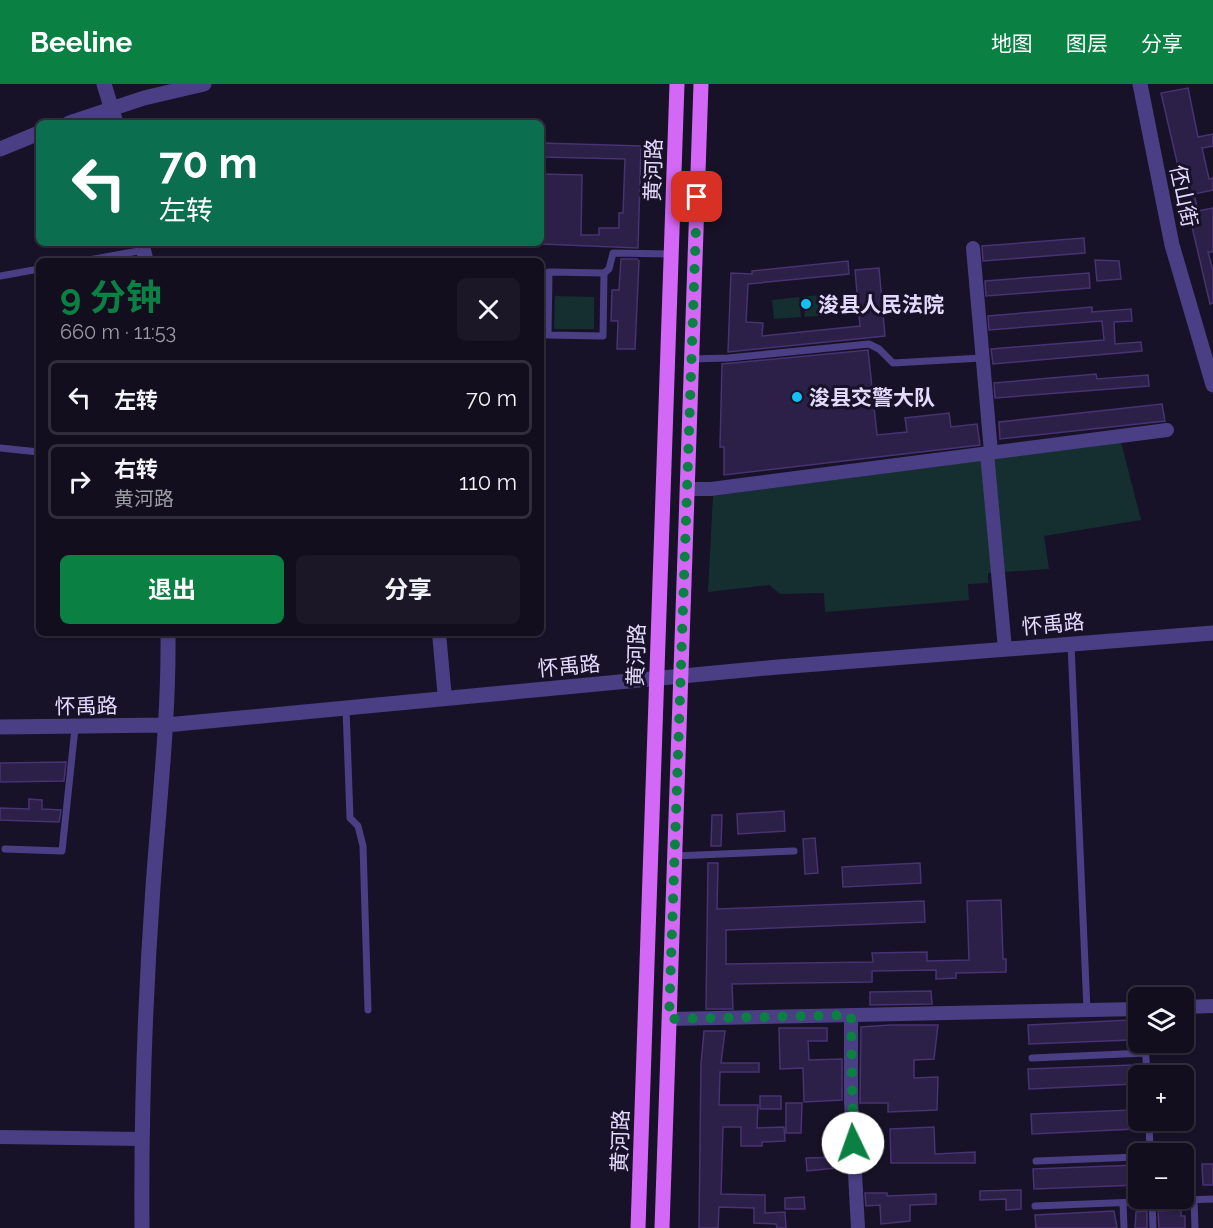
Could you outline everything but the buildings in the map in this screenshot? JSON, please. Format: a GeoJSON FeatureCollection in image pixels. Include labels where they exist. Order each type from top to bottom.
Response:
{"type":"FeatureCollection","features":[{"type":"Feature","properties":{"kind":"main road","name":"黄河路"},"geometry":{"type":"LineString","coordinates":[[638,1228],[677,84]]}},
{"type":"Feature","properties":{"kind":"main road"},"geometry":{"type":"LineString","coordinates":[[662,1228],[701,84]]}},
{"type":"Feature","properties":{"kind":"street"},"geometry":{"type":"LineString","coordinates":[[104,84],[114,116]]}},
{"type":"Feature","properties":{"kind":"street"},"geometry":{"type":"LineString","coordinates":[[88,120],[114,116],[204,84]]}},
{"type":"Feature","properties":{"kind":"street","name":"伾山街"},"geometry":{"type":"LineString","coordinates":[[1140,84],[1173,245],[1213,385]]}},
{"type":"Feature","properties":{"kind":"street"},"geometry":{"type":"LineString","coordinates":[[0,149],[36,134]]}},
{"type":"Feature","properties":{"kind":"street"},"geometry":{"type":"LineString","coordinates":[[973,248],[1005,649]]}},
{"type":"Feature","properties":{"kind":"street"},"geometry":{"type":"LineString","coordinates":[[687,489],[711,489],[1167,430]]}},
{"type":"Feature","properties":{"kind":"street","name":"怀禹路"},"geometry":{"type":"LineString","coordinates":[[0,727],[75,728],[166,725],[680,676],[1213,633]]}},
{"type":"Feature","properties":{"kind":"street"},"geometry":{"type":"LineString","coordinates":[[142,1228],[142,1139],[153,888],[166,725],[168,636]]}},
{"type":"Feature","properties":{"kind":"street"},"geometry":{"type":"LineString","coordinates":[[439,636],[445,699]]}},
{"type":"Feature","properties":{"kind":"street"},"geometry":{"type":"LineString","coordinates":[[1194,1007],[1213,1006]]}},
{"type":"Feature","properties":{"kind":"street"},"geometry":{"type":"LineString","coordinates":[[669,1019],[1128,1008]]}},
{"type":"Feature","properties":{"kind":"street"},"geometry":{"type":"LineString","coordinates":[[851,1015],[851,1101],[858,1228]]}},
{"type":"Feature","properties":{"kind":"street"},"geometry":{"type":"LineString","coordinates":[[0,1137],[142,1139]]}},
{"type":"Feature","properties":{"kind":"lane"},"geometry":{"type":"LineString","coordinates":[[101,258],[144,251]]}},
{"type":"Feature","properties":{"kind":"lane"},"geometry":{"type":"LineString","coordinates":[[604,273],[603,336],[548,335],[549,272],[604,273],[609,269],[613,253],[671,254]]}},
{"type":"Feature","properties":{"kind":"lane"},"geometry":{"type":"LineString","coordinates":[[0,276],[36,270]]}},
{"type":"Feature","properties":{"kind":"lane"},"geometry":{"type":"LineString","coordinates":[[691,359],[728,358],[869,344],[879,349],[893,363],[982,358]]}},
{"type":"Feature","properties":{"kind":"lane"},"geometry":{"type":"LineString","coordinates":[[0,448],[36,452]]}},
{"type":"Feature","properties":{"kind":"lane"},"geometry":{"type":"LineString","coordinates":[[1071,644],[1087,1010]]}},
{"type":"Feature","properties":{"kind":"lane"},"geometry":{"type":"LineString","coordinates":[[345,708],[350,818],[358,826],[363,846],[368,1011]]}},
{"type":"Feature","properties":{"kind":"lane"},"geometry":{"type":"LineString","coordinates":[[5,849],[62,851],[75,728]]}},
{"type":"Feature","properties":{"kind":"lane"},"geometry":{"type":"LineString","coordinates":[[674,856],[794,851]]}},
{"type":"Feature","properties":{"kind":"lane"},"geometry":{"type":"LineString","coordinates":[[1032,1058],[1146,1053],[1147,1065]]}},
{"type":"Feature","properties":{"kind":"lane"},"geometry":{"type":"LineString","coordinates":[[1036,1161],[1128,1157]]}},
{"type":"Feature","properties":{"kind":"lane"},"geometry":{"type":"LineString","coordinates":[[1195,1228],[1194,1200],[1213,1199]]}},
{"type":"Feature","properties":{"kind":"lane"},"geometry":{"type":"LineString","coordinates":[[1035,1206],[1128,1202]]}},
{"type":"Feature","properties":{"kind":"lane"},"geometry":{"type":"LineString","coordinates":[[1123,1203],[1124,1228]]}},
{"type":"Feature","properties":{"kind":"lane"},"geometry":{"type":"LineString","coordinates":[[1152,1209],[1153,1228]]}},
{"type":"Feature","properties":{"kind":"green space"},"geometry":{"type":"Polygon","coordinates":[[[827,294],[830,315],[805,317],[803,297],[827,294]]]}},
{"type":"Feature","properties":{"kind":"green space"},"geometry":{"type":"Polygon","coordinates":[[[555,296],[594,297],[594,329],[554,329],[555,296]]]}},
{"type":"Feature","properties":{"kind":"green space"},"geometry":{"type":"Polygon","coordinates":[[[799,297],[801,317],[774,319],[772,300],[799,297]]]}},
{"type":"Feature","properties":{"kind":"green space"},"geometry":{"type":"Polygon","coordinates":[[[1121,442],[1141,520],[1044,536],[1049,569],[988,573],[988,583],[968,584],[969,600],[825,612],[824,593],[780,594],[769,585],[708,592],[713,496],[1121,442]]]}},
{"type":"Feature","properties":{"kind":"place","name":"浚县人民法院"},"geometry":{"type":"Point","coordinates":[806,304]}},
{"type":"Feature","properties":{"kind":"place","name":"浚县交警大队"},"geometry":{"type":"Point","coordinates":[797,397]}},
{"type":"Feature","properties":{"kind":"route"},"geometry":{"type":"LineString","coordinates":[[697,197],[669,1019],[851,1015],[853,1143]]}}]}
